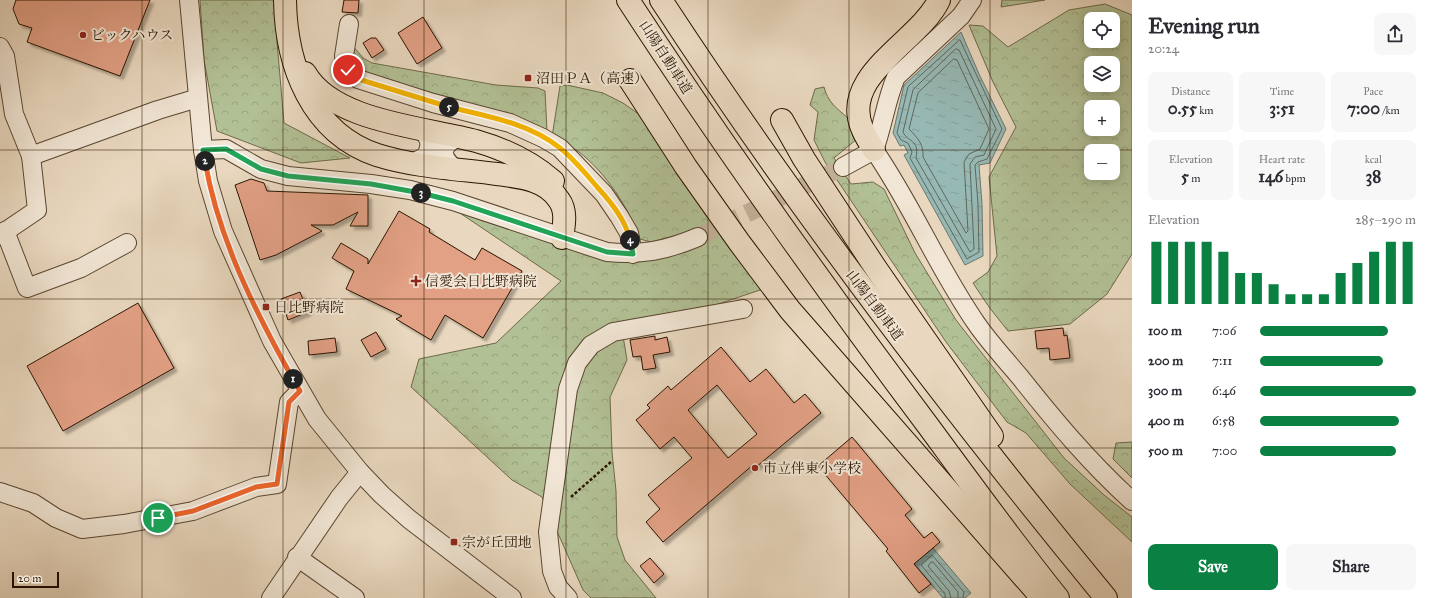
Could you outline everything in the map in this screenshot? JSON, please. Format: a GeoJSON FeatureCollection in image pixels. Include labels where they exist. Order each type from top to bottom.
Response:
{"type":"FeatureCollection","features":[{"type":"Feature","properties":{"kind":"highway"},"geometry":{"type":"LineString","coordinates":[[285,0],[287,35],[294,66],[306,94],[322,119],[338,134],[354,146],[378,155],[413,163],[521,178],[545,186],[556,196],[563,207],[565,214],[562,238]]}},
{"type":"Feature","properties":{"kind":"highway"},"geometry":{"type":"LineString","coordinates":[[291,0],[297,51],[305,73],[311,83],[326,97],[344,108],[368,116],[459,137],[506,152],[538,169],[554,182],[566,200],[568,208],[562,238]]}},
{"type":"Feature","properties":{"kind":"highway","name":"山陽自動車道"},"geometry":{"type":"LineString","coordinates":[[628,0],[680,81],[810,265],[909,400],[1058,598]]}},
{"type":"Feature","properties":{"kind":"highway","name":"山陽自動車道"},"geometry":{"type":"LineString","coordinates":[[661,0],[712,77],[861,287],[942,394],[1106,598]]}},
{"type":"Feature","properties":{"kind":"highway"},"geometry":{"type":"LineString","coordinates":[[874,150],[860,121],[860,99],[864,86],[871,74],[928,18],[939,0]]}},
{"type":"Feature","properties":{"kind":"highway"},"geometry":{"type":"LineString","coordinates":[[874,150],[864,116],[870,87],[932,23],[947,0]]}},
{"type":"Feature","properties":{"kind":"highway"},"geometry":{"type":"LineString","coordinates":[[630,80],[690,173],[790,310],[1042,598]]}},
{"type":"Feature","properties":{"kind":"highway"},"geometry":{"type":"LineString","coordinates":[[782,120],[804,159],[858,241],[962,390],[1076,562]]}},
{"type":"Feature","properties":{"kind":"street"},"geometry":{"type":"LineString","coordinates":[[189,0],[203,150],[208,181],[223,231],[272,341],[317,419],[360,472],[382,495],[409,519],[512,598]]}},
{"type":"Feature","properties":{"kind":"street"},"geometry":{"type":"LineString","coordinates":[[843,166],[874,150],[881,131],[896,77],[961,16],[972,0]]}},
{"type":"Feature","properties":{"kind":"street"},"geometry":{"type":"LineString","coordinates":[[349,24],[344,56],[348,70],[358,79],[433,103],[510,123],[543,138],[560,148],[604,194],[628,233],[633,254]]}},
{"type":"Feature","properties":{"kind":"street"},"geometry":{"type":"LineString","coordinates":[[0,47],[5,56],[14,114],[31,156],[37,210],[3,233],[27,288],[81,268],[126,242]]}},
{"type":"Feature","properties":{"kind":"street"},"geometry":{"type":"LineString","coordinates":[[31,156],[158,110],[198,98]]}},
{"type":"Feature","properties":{"kind":"street"},"geometry":{"type":"LineString","coordinates":[[413,163],[426,156],[430,145],[429,138],[419,128]]}},
{"type":"Feature","properties":{"kind":"street"},"geometry":{"type":"LineString","coordinates":[[454,168],[444,158],[444,151],[446,145],[459,137]]}},
{"type":"Feature","properties":{"kind":"street"},"geometry":{"type":"LineString","coordinates":[[203,150],[226,149],[261,169],[288,176],[371,184],[418,192],[453,201],[607,252],[633,254],[676,246],[698,237]]}},
{"type":"Feature","properties":{"kind":"street"},"geometry":{"type":"LineString","coordinates":[[874,150],[895,182],[937,259],[976,322],[1063,432],[1100,472],[1132,501]]}},
{"type":"Feature","properties":{"kind":"street"},"geometry":{"type":"LineString","coordinates":[[568,598],[558,587],[552,571],[548,532],[568,389],[577,363],[592,344],[613,332],[743,309]]}},
{"type":"Feature","properties":{"kind":"street"},"geometry":{"type":"LineString","coordinates":[[0,492],[33,503],[56,518],[82,529],[124,524],[193,511],[256,487],[277,484],[289,402],[300,391]]}},
{"type":"Feature","properties":{"kind":"street"},"geometry":{"type":"LineString","coordinates":[[271,598],[297,557],[339,498],[360,472]]}},
{"type":"Feature","properties":{"kind":"street"},"geometry":{"type":"LineString","coordinates":[[297,557],[355,598]]}},
{"type":"Feature","properties":{"kind":"path"},"geometry":{"type":"LineString","coordinates":[[570,504],[571,497],[612,462]]}},
{"type":"Feature","properties":{"kind":"green space"},"geometry":{"type":"Polygon","coordinates":[[[200,0],[278,0],[277,42],[284,123],[350,158],[301,163],[217,131],[204,60],[200,0]]]}},
{"type":"Feature","properties":{"kind":"green space"},"geometry":{"type":"Polygon","coordinates":[[[1002,0],[1045,0],[1001,7],[1002,0]]]}},
{"type":"Feature","properties":{"kind":"green space"},"geometry":{"type":"Polygon","coordinates":[[[1105,4],[1132,15],[1132,254],[1107,294],[1070,324],[1008,331],[989,307],[973,283],[988,272],[997,256],[989,177],[1016,127],[993,82],[969,25],[983,26],[1008,47],[1069,10],[1105,4]]]}},
{"type":"Feature","properties":{"kind":"green space"},"geometry":{"type":"Polygon","coordinates":[[[353,46],[363,58],[372,63],[496,85],[538,88],[545,91],[547,132],[514,117],[358,71],[352,59],[353,46]]]}},
{"type":"Feature","properties":{"kind":"green space"},"geometry":{"type":"Polygon","coordinates":[[[567,85],[603,93],[623,103],[650,122],[763,289],[623,336],[627,360],[610,397],[612,452],[616,491],[617,537],[625,560],[656,598],[591,598],[583,590],[542,497],[512,480],[411,387],[419,359],[496,343],[561,281],[445,203],[593,255],[638,262],[686,252],[681,234],[651,242],[640,239],[623,203],[607,180],[589,160],[579,152],[552,137],[560,86],[567,85]]]}},
{"type":"Feature","properties":{"kind":"green space"},"geometry":{"type":"Polygon","coordinates":[[[824,87],[829,99],[850,121],[856,132],[857,139],[834,158],[851,184],[873,182],[884,189],[915,253],[956,320],[1064,458],[1104,495],[1132,517],[1132,542],[1070,484],[1026,433],[1007,422],[946,342],[825,162],[814,140],[818,112],[810,105],[815,89],[824,87]]]}},
{"type":"Feature","properties":{"kind":"green space"},"geometry":{"type":"Polygon","coordinates":[[[1132,442],[1132,478],[1113,459],[1116,443],[1132,442]]]}},
{"type":"Feature","properties":{"kind":"water"},"geometry":{"type":"Polygon","coordinates":[[[961,32],[979,74],[1006,129],[990,163],[979,165],[982,204],[983,256],[965,265],[904,155],[908,153],[904,145],[900,146],[893,133],[904,85],[961,32]]]}},
{"type":"Feature","properties":{"kind":"water"},"geometry":{"type":"Polygon","coordinates":[[[933,548],[971,593],[965,598],[943,598],[914,564],[933,548]]]}},
{"type":"Feature","properties":{"kind":"building","name":"ビックハウス"},"geometry":{"type":"Polygon","coordinates":[[[16,0],[150,0],[120,76],[27,42],[32,28],[19,24],[13,9],[16,0]]]}},
{"type":"Feature","properties":{"kind":"building"},"geometry":{"type":"Polygon","coordinates":[[[344,0],[359,0],[358,13],[342,12],[344,0]]]}},
{"type":"Feature","properties":{"kind":"building"},"geometry":{"type":"Polygon","coordinates":[[[423,17],[442,48],[417,64],[398,33],[423,17]]]}},
{"type":"Feature","properties":{"kind":"building"},"geometry":{"type":"Polygon","coordinates":[[[371,38],[376,38],[384,50],[372,58],[363,43],[371,38]]]}},
{"type":"Feature","properties":{"kind":"building"},"geometry":{"type":"Polygon","coordinates":[[[251,179],[264,183],[267,191],[368,195],[368,226],[350,226],[358,212],[333,225],[311,225],[322,231],[276,255],[260,260],[235,185],[251,179]]]}},
{"type":"Feature","properties":{"kind":"building"},"geometry":{"type":"Polygon","coordinates":[[[399,211],[430,229],[429,232],[475,260],[482,248],[522,271],[483,338],[445,315],[431,340],[396,319],[402,316],[346,289],[354,271],[332,258],[341,243],[368,259],[368,264],[399,211]]]}},
{"type":"Feature","properties":{"kind":"building"},"geometry":{"type":"Polygon","coordinates":[[[300,292],[308,312],[288,320],[281,299],[300,292]]]}},
{"type":"Feature","properties":{"kind":"building"},"geometry":{"type":"Polygon","coordinates":[[[138,303],[174,368],[63,431],[27,366],[138,303]]]}},
{"type":"Feature","properties":{"kind":"building"},"geometry":{"type":"Polygon","coordinates":[[[1063,328],[1064,336],[1067,335],[1070,358],[1050,360],[1049,348],[1037,349],[1035,331],[1063,328]]]}},
{"type":"Feature","properties":{"kind":"building"},"geometry":{"type":"Polygon","coordinates":[[[376,332],[386,349],[371,357],[361,340],[376,332]]]}},
{"type":"Feature","properties":{"kind":"building"},"geometry":{"type":"Polygon","coordinates":[[[655,336],[655,340],[667,337],[670,352],[653,355],[656,368],[643,370],[641,356],[633,357],[630,340],[655,336]]]}},
{"type":"Feature","properties":{"kind":"building"},"geometry":{"type":"Polygon","coordinates":[[[335,338],[337,352],[309,355],[308,341],[335,338]]]}},
{"type":"Feature","properties":{"kind":"building"},"geometry":{"type":"Polygon","coordinates":[[[721,347],[750,382],[766,369],[794,403],[805,394],[821,413],[756,467],[754,464],[663,542],[646,522],[660,509],[648,495],[692,458],[674,437],[660,449],[636,420],[650,408],[647,405],[668,386],[671,390],[721,347]],[[717,385],[688,410],[728,458],[757,434],[717,385]]]}},
{"type":"Feature","properties":{"kind":"building"},"geometry":{"type":"Polygon","coordinates":[[[852,437],[912,509],[905,515],[924,538],[932,532],[940,542],[914,564],[931,584],[919,593],[886,551],[888,549],[818,466],[852,437]]]}},
{"type":"Feature","properties":{"kind":"building"},"geometry":{"type":"Polygon","coordinates":[[[650,558],[664,574],[654,583],[640,566],[650,558]]]}},
{"type":"Feature","properties":{"kind":"tunnel"},"geometry":{"type":"LineString","coordinates":[[698,237],[843,167]]}},
{"type":"Feature","properties":{"kind":"place","name":"ビックハウス"},"geometry":{"type":"Point","coordinates":[83,35]}},
{"type":"Feature","properties":{"kind":"place","name":"沼田ＰＡ（高速）"},"geometry":{"type":"Point","coordinates":[528,78]}},
{"type":"Feature","properties":{"kind":"place","name":"信愛会日比野病院"},"geometry":{"type":"Point","coordinates":[416,281]}},
{"type":"Feature","properties":{"kind":"place","name":"日比野病院"},"geometry":{"type":"Point","coordinates":[266,307]}},
{"type":"Feature","properties":{"kind":"place","name":"市立伴東小学校"},"geometry":{"type":"Point","coordinates":[755,468]}},
{"type":"Feature","properties":{"kind":"place","name":"宗が丘団地"},"geometry":{"type":"Point","coordinates":[454,542]}},
{"type":"Feature","properties":{"kind":"route"},"geometry":{"type":"LineString","coordinates":[[158,518],[193,511],[256,487],[277,484],[280,451],[289,402],[300,391],[272,341],[223,231],[208,181],[203,150],[226,149],[261,169],[288,176],[371,184],[410,190],[453,201],[586,246],[607,252],[633,254],[628,233],[619,216],[604,194],[560,148],[543,138],[510,123],[433,103],[358,79],[348,70]]}}]}
